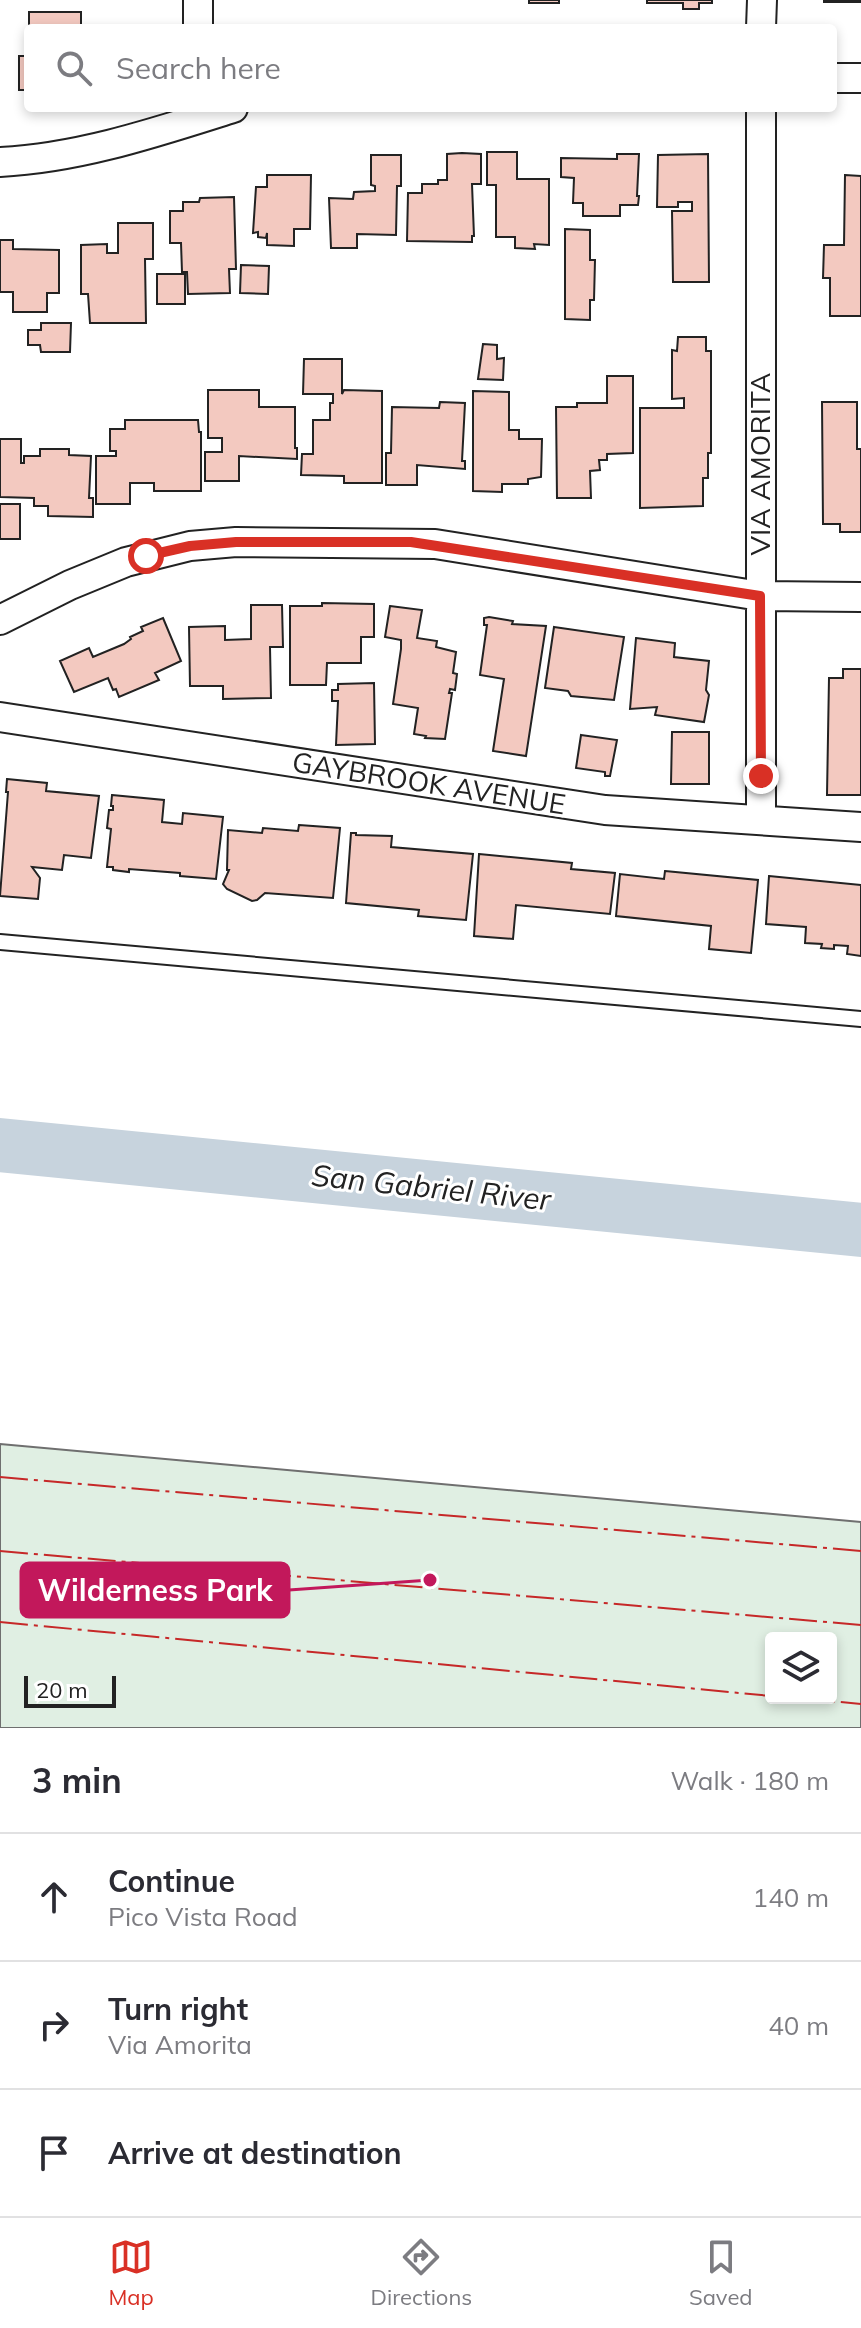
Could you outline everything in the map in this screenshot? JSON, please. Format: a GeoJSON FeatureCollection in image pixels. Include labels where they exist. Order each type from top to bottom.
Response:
{"type":"FeatureCollection","features":[{"type":"Feature","properties":{"kind":"street"},"geometry":{"type":"LineString","coordinates":[[198,0],[198,24]]}},
{"type":"Feature","properties":{"kind":"street"},"geometry":{"type":"LineString","coordinates":[[761,24],[762,0]]}},
{"type":"Feature","properties":{"kind":"street"},"geometry":{"type":"LineString","coordinates":[[837,78],[861,78]]}},
{"type":"Feature","properties":{"kind":"street","name":"VIA AMORITA"},"geometry":{"type":"LineString","coordinates":[[761,112],[761,820]]}},
{"type":"Feature","properties":{"kind":"street"},"geometry":{"type":"LineString","coordinates":[[0,162],[72,154],[197,114]]}},
{"type":"Feature","properties":{"kind":"street"},"geometry":{"type":"LineString","coordinates":[[0,620],[70,585],[126,562],[190,546],[236,542],[435,544],[760,596],[861,597]]}},
{"type":"Feature","properties":{"kind":"street","name":"GAYBROOK AVENUE"},"geometry":{"type":"LineString","coordinates":[[0,717],[605,810],[861,827]]}},
{"type":"Feature","properties":{"kind":"lane"},"geometry":{"type":"LineString","coordinates":[[0,942],[861,1019]]}},
{"type":"Feature","properties":{"kind":"green space"},"geometry":{"type":"Polygon","coordinates":[[[0,1444],[861,1522],[861,1728],[0,1728],[0,1444]]]}},
{"type":"Feature","properties":{"kind":"building"},"geometry":{"type":"Polygon","coordinates":[[[529,0],[559,0],[559,3],[529,3],[529,0]]]}},
{"type":"Feature","properties":{"kind":"building"},"geometry":{"type":"Polygon","coordinates":[[[647,0],[712,0],[712,3],[699,3],[699,9],[683,9],[683,3],[647,3],[647,0]]]}},
{"type":"Feature","properties":{"kind":"building"},"geometry":{"type":"Polygon","coordinates":[[[861,0],[861,2],[824,2],[861,0]]]}},
{"type":"Feature","properties":{"kind":"building"},"geometry":{"type":"Polygon","coordinates":[[[29,12],[81,12],[81,24],[29,24],[29,12]]]}},
{"type":"Feature","properties":{"kind":"building"},"geometry":{"type":"Polygon","coordinates":[[[19,56],[24,56],[24,90],[19,90],[19,56]]]}},
{"type":"Feature","properties":{"kind":"building"},"geometry":{"type":"Polygon","coordinates":[[[487,152],[517,152],[517,179],[549,179],[549,245],[534,244],[535,249],[515,248],[515,237],[496,237],[496,185],[487,185],[487,152]]]}},
{"type":"Feature","properties":{"kind":"building"},"geometry":{"type":"Polygon","coordinates":[[[447,154],[481,154],[481,184],[472,184],[472,242],[407,241],[408,193],[422,193],[422,184],[438,184],[438,180],[447,180],[447,154]]]}},
{"type":"Feature","properties":{"kind":"building"},"geometry":{"type":"Polygon","coordinates":[[[617,154],[639,154],[638,205],[620,205],[620,216],[583,216],[583,203],[573,203],[574,178],[561,177],[561,158],[617,159],[617,154]]]}},
{"type":"Feature","properties":{"kind":"building"},"geometry":{"type":"Polygon","coordinates":[[[708,154],[709,282],[673,282],[672,211],[692,211],[692,202],[678,202],[678,207],[657,207],[658,155],[708,154]]]}},
{"type":"Feature","properties":{"kind":"building"},"geometry":{"type":"Polygon","coordinates":[[[371,155],[401,155],[396,235],[357,234],[357,248],[331,248],[329,198],[353,199],[354,192],[375,191],[375,186],[371,185],[371,155]]]}},
{"type":"Feature","properties":{"kind":"building"},"geometry":{"type":"Polygon","coordinates":[[[267,175],[311,175],[310,229],[294,229],[294,246],[267,245],[267,233],[266,238],[258,237],[258,232],[253,233],[256,187],[267,187],[267,175]]]}},
{"type":"Feature","properties":{"kind":"building"},"geometry":{"type":"Polygon","coordinates":[[[845,175],[861,176],[861,316],[830,316],[830,278],[823,278],[824,245],[844,245],[845,175]]]}},
{"type":"Feature","properties":{"kind":"building"},"geometry":{"type":"Polygon","coordinates":[[[234,197],[236,269],[229,269],[230,293],[188,294],[187,272],[182,272],[181,243],[170,243],[170,211],[183,211],[183,202],[199,202],[200,198],[234,197]]]}},
{"type":"Feature","properties":{"kind":"building"},"geometry":{"type":"Polygon","coordinates":[[[118,223],[153,223],[153,259],[145,259],[146,323],[90,323],[88,294],[81,294],[81,245],[107,244],[107,253],[118,253],[118,223]]]}},
{"type":"Feature","properties":{"kind":"building"},"geometry":{"type":"Polygon","coordinates":[[[565,229],[590,230],[590,260],[595,260],[590,320],[565,319],[565,229]]]}},
{"type":"Feature","properties":{"kind":"building"},"geometry":{"type":"Polygon","coordinates":[[[0,240],[13,240],[13,249],[59,250],[59,293],[47,293],[47,312],[13,312],[13,292],[0,292],[0,240]]]}},
{"type":"Feature","properties":{"kind":"building"},"geometry":{"type":"Polygon","coordinates":[[[241,265],[269,266],[268,294],[240,293],[241,265]]]}},
{"type":"Feature","properties":{"kind":"building"},"geometry":{"type":"Polygon","coordinates":[[[157,274],[185,274],[185,304],[157,304],[157,274]]]}},
{"type":"Feature","properties":{"kind":"building"},"geometry":{"type":"Polygon","coordinates":[[[41,323],[71,323],[70,352],[41,352],[40,345],[28,345],[28,330],[41,330],[41,323]]]}},
{"type":"Feature","properties":{"kind":"building"},"geometry":{"type":"Polygon","coordinates":[[[678,337],[706,337],[706,351],[711,351],[711,453],[708,453],[708,478],[703,478],[703,506],[640,508],[640,408],[684,408],[684,398],[672,399],[672,350],[677,351],[678,337]]]}},
{"type":"Feature","properties":{"kind":"building"},"geometry":{"type":"Polygon","coordinates":[[[483,344],[497,345],[497,359],[504,358],[503,380],[478,379],[483,344]]]}},
{"type":"Feature","properties":{"kind":"building"},"geometry":{"type":"Polygon","coordinates":[[[304,359],[342,359],[342,394],[344,390],[382,391],[382,483],[344,483],[344,476],[301,475],[302,454],[313,454],[313,420],[330,420],[330,403],[333,403],[333,394],[303,394],[304,359]]]}},
{"type":"Feature","properties":{"kind":"building"},"geometry":{"type":"Polygon","coordinates":[[[607,376],[633,376],[633,453],[607,454],[607,460],[599,460],[600,470],[590,471],[591,498],[557,498],[556,407],[607,403],[607,376]]]}},
{"type":"Feature","properties":{"kind":"building"},"geometry":{"type":"Polygon","coordinates":[[[208,390],[259,390],[259,407],[295,407],[297,459],[239,456],[239,481],[205,481],[205,452],[222,452],[222,438],[208,438],[208,390]]]}},
{"type":"Feature","properties":{"kind":"building"},"geometry":{"type":"Polygon","coordinates":[[[473,391],[509,392],[509,430],[519,430],[519,439],[542,439],[541,477],[528,479],[528,484],[502,484],[502,492],[473,491],[473,391]]]}},
{"type":"Feature","properties":{"kind":"building"},"geometry":{"type":"Polygon","coordinates":[[[440,402],[465,403],[462,461],[465,461],[465,469],[417,465],[417,485],[386,485],[386,453],[391,453],[392,407],[439,408],[440,402]]]}},
{"type":"Feature","properties":{"kind":"building"},"geometry":{"type":"Polygon","coordinates":[[[822,402],[857,402],[857,449],[861,449],[861,532],[840,532],[840,524],[823,524],[822,402]]]}},
{"type":"Feature","properties":{"kind":"building"},"geometry":{"type":"Polygon","coordinates":[[[125,420],[198,420],[201,432],[201,491],[154,491],[154,483],[130,483],[130,504],[96,504],[96,456],[116,456],[116,451],[110,451],[110,429],[125,429],[125,420]]]}},
{"type":"Feature","properties":{"kind":"building"},"geometry":{"type":"Polygon","coordinates":[[[0,439],[21,439],[21,463],[24,463],[24,456],[40,456],[40,449],[69,449],[69,455],[91,456],[89,498],[93,498],[93,517],[48,516],[48,506],[34,506],[34,498],[0,497],[0,439]]]}},
{"type":"Feature","properties":{"kind":"building"},"geometry":{"type":"Polygon","coordinates":[[[0,504],[20,504],[20,539],[0,539],[0,504]]]}},
{"type":"Feature","properties":{"kind":"building"},"geometry":{"type":"Polygon","coordinates":[[[322,603],[374,604],[374,637],[361,637],[361,663],[327,663],[326,685],[290,685],[290,606],[322,606],[322,603]]]}},
{"type":"Feature","properties":{"kind":"building"},"geometry":{"type":"Polygon","coordinates":[[[251,605],[282,605],[283,647],[270,647],[271,698],[223,699],[223,686],[190,686],[189,627],[225,626],[225,640],[251,639],[251,605]]]}},
{"type":"Feature","properties":{"kind":"building"},"geometry":{"type":"Polygon","coordinates":[[[390,606],[422,610],[417,638],[437,641],[436,647],[456,652],[453,673],[457,674],[455,690],[450,689],[449,693],[452,693],[445,739],[414,734],[418,708],[393,704],[401,640],[385,637],[390,606]]]}},
{"type":"Feature","properties":{"kind":"building"},"geometry":{"type":"Polygon","coordinates":[[[163,618],[181,661],[155,673],[159,680],[119,697],[108,678],[74,692],[60,661],[89,648],[93,657],[124,644],[143,631],[141,627],[163,618]]]}},
{"type":"Feature","properties":{"kind":"building"},"geometry":{"type":"Polygon","coordinates":[[[484,618],[513,621],[512,624],[546,626],[526,756],[493,751],[504,679],[480,675],[487,625],[484,625],[484,618]]]}},
{"type":"Feature","properties":{"kind":"building"},"geometry":{"type":"Polygon","coordinates":[[[554,627],[624,637],[614,700],[571,696],[568,691],[545,688],[554,627]]]}},
{"type":"Feature","properties":{"kind":"building"},"geometry":{"type":"Polygon","coordinates":[[[636,638],[675,643],[674,657],[709,661],[706,690],[709,695],[704,722],[655,715],[657,707],[630,709],[636,638]]]}},
{"type":"Feature","properties":{"kind":"building"},"geometry":{"type":"Polygon","coordinates":[[[843,669],[861,669],[861,795],[827,795],[829,678],[843,678],[843,669]]]}},
{"type":"Feature","properties":{"kind":"building"},"geometry":{"type":"Polygon","coordinates":[[[374,683],[375,744],[336,745],[338,701],[332,701],[332,690],[338,690],[338,684],[374,683]]]}},
{"type":"Feature","properties":{"kind":"building"},"geometry":{"type":"Polygon","coordinates":[[[672,732],[709,732],[709,784],[671,784],[672,732]]]}},
{"type":"Feature","properties":{"kind":"building"},"geometry":{"type":"Polygon","coordinates":[[[581,735],[617,740],[610,776],[605,776],[605,772],[576,768],[581,735]]]}},
{"type":"Feature","properties":{"kind":"building"},"geometry":{"type":"Polygon","coordinates":[[[7,779],[47,783],[46,791],[99,796],[91,858],[64,855],[62,870],[32,867],[40,878],[38,899],[0,896],[7,779]]]}},
{"type":"Feature","properties":{"kind":"building"},"geometry":{"type":"Polygon","coordinates":[[[112,795],[164,800],[162,822],[182,824],[183,813],[223,817],[216,879],[180,876],[180,873],[129,869],[129,872],[107,867],[111,829],[107,828],[109,810],[113,810],[112,795]]]}},
{"type":"Feature","properties":{"kind":"building"},"geometry":{"type":"Polygon","coordinates":[[[299,825],[340,828],[333,898],[265,893],[252,901],[227,889],[223,884],[229,870],[228,830],[262,833],[263,828],[298,831],[299,825]]]}},
{"type":"Feature","properties":{"kind":"building"},"geometry":{"type":"Polygon","coordinates":[[[351,833],[392,836],[391,847],[473,854],[466,920],[418,916],[419,910],[346,903],[351,833]]]}},
{"type":"Feature","properties":{"kind":"building"},"geometry":{"type":"Polygon","coordinates":[[[479,854],[572,863],[571,869],[615,873],[610,914],[516,905],[513,939],[474,936],[479,854]]]}},
{"type":"Feature","properties":{"kind":"building"},"geometry":{"type":"Polygon","coordinates":[[[665,871],[758,880],[751,953],[709,949],[711,926],[616,916],[620,874],[664,879],[665,871]]]}},
{"type":"Feature","properties":{"kind":"building"},"geometry":{"type":"Polygon","coordinates":[[[769,876],[861,885],[861,956],[847,954],[848,946],[834,945],[834,949],[821,948],[822,944],[805,943],[806,927],[766,924],[769,876]]]}},
{"type":"Feature","properties":{"kind":"waterway","name":"San Gabriel River"},"geometry":{"type":"LineString","coordinates":[[0,1145],[861,1230]]}},
{"type":"Feature","properties":{"kind":"power"},"geometry":{"type":"LineString","coordinates":[[0,1477],[861,1551]]}},
{"type":"Feature","properties":{"kind":"power"},"geometry":{"type":"LineString","coordinates":[[0,1551],[861,1625]]}},
{"type":"Feature","properties":{"kind":"power"},"geometry":{"type":"LineString","coordinates":[[0,1622],[765,1695]]}},
{"type":"Feature","properties":{"kind":"power"},"geometry":{"type":"LineString","coordinates":[[837,1702],[861,1704]]}},
{"type":"Feature","properties":{"kind":"place","name":"Wilderness Park"},"geometry":{"type":"Point","coordinates":[430,1580]}},
{"type":"Feature","properties":{"kind":"route"},"geometry":{"type":"LineString","coordinates":[[146,556],[190,546],[236,542],[411,542],[760,596],[761,776]]}}]}
